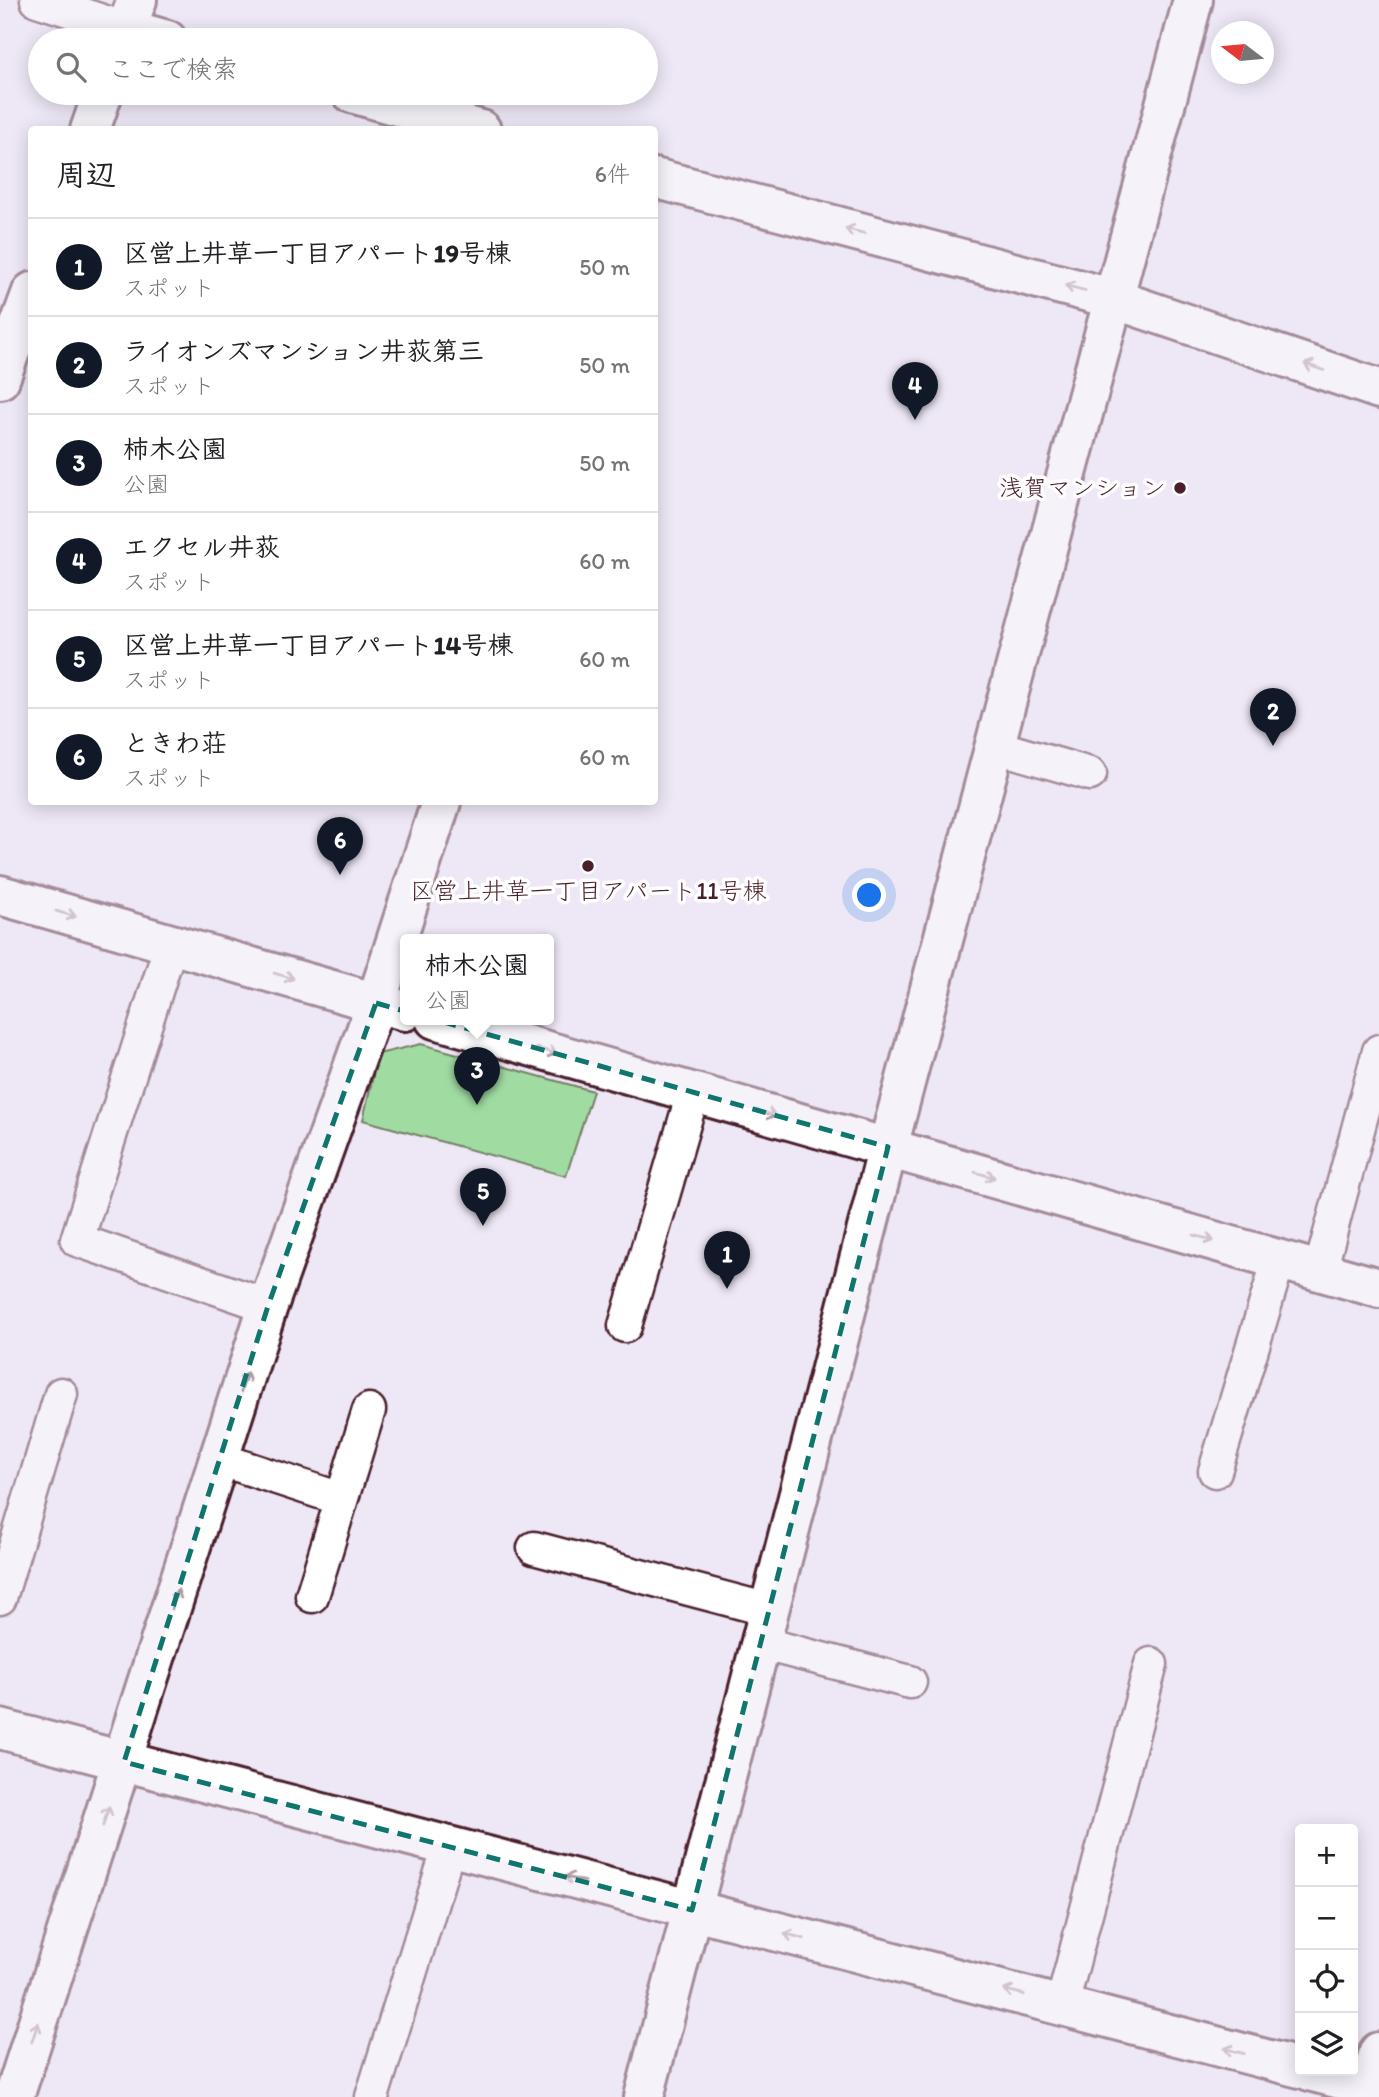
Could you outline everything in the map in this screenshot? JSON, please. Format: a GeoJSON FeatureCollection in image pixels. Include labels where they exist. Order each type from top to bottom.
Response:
{"type":"FeatureCollection","features":[{"type":"Feature","properties":{"kind":"street"},"geometry":{"type":"LineString","coordinates":[[644,2097],[888,1147],[1111,298],[1193,0]]}},
{"type":"Feature","properties":{"kind":"street"},"geometry":{"type":"LineString","coordinates":[[91,126],[99,105]]}},
{"type":"Feature","properties":{"kind":"street"},"geometry":{"type":"LineString","coordinates":[[394,105],[467,126]]}},
{"type":"Feature","properties":{"kind":"street"},"geometry":{"type":"LineString","coordinates":[[658,179],[1111,298],[1379,389]]}},
{"type":"Feature","properties":{"kind":"street"},"geometry":{"type":"LineString","coordinates":[[0,379],[28,303]]}},
{"type":"Feature","properties":{"kind":"street"},"geometry":{"type":"LineString","coordinates":[[409,934],[440,805]]}},
{"type":"Feature","properties":{"kind":"street"},"geometry":{"type":"LineString","coordinates":[[0,895],[391,1007]]}},
{"type":"Feature","properties":{"kind":"street"},"geometry":{"type":"LineString","coordinates":[[14,2097],[124,1762],[268,1306],[391,1007],[400,970]]}},
{"type":"Feature","properties":{"kind":"street"},"geometry":{"type":"LineString","coordinates":[[456,1025],[1379,1288]]}},
{"type":"Feature","properties":{"kind":"street"},"geometry":{"type":"LineString","coordinates":[[0,1729],[1295,2067]]}},
{"type":"Feature","properties":{"kind":"street"},"geometry":{"type":"LineString","coordinates":[[1342,2076],[1373,2081]]}},
{"type":"Feature","properties":{"kind":"lane"},"geometry":{"type":"LineString","coordinates":[[37,0],[129,23]]}},
{"type":"Feature","properties":{"kind":"lane"},"geometry":{"type":"LineString","coordinates":[[994,746],[1090,774]]}},
{"type":"Feature","properties":{"kind":"lane"},"geometry":{"type":"LineString","coordinates":[[171,944],[76,1240],[268,1306]]}},
{"type":"Feature","properties":{"kind":"lane"},"geometry":{"type":"LineString","coordinates":[[1320,1271],[1379,1051]]}},
{"type":"Feature","properties":{"kind":"lane"},"geometry":{"type":"LineString","coordinates":[[625,1326],[693,1093]]}},
{"type":"Feature","properties":{"kind":"lane"},"geometry":{"type":"LineString","coordinates":[[1214,1471],[1279,1259]]}},
{"type":"Feature","properties":{"kind":"lane"},"geometry":{"type":"LineString","coordinates":[[0,1598],[61,1394]]}},
{"type":"Feature","properties":{"kind":"lane"},"geometry":{"type":"LineString","coordinates":[[312,1596],[369,1410]]}},
{"type":"Feature","properties":{"kind":"lane"},"geometry":{"type":"LineString","coordinates":[[219,1459],[341,1499]]}},
{"type":"Feature","properties":{"kind":"lane"},"geometry":{"type":"LineString","coordinates":[[534,1548],[765,1627],[909,1682]]}},
{"type":"Feature","properties":{"kind":"lane"},"geometry":{"type":"LineString","coordinates":[[1062,2005],[1151,1664]]}},
{"type":"Feature","properties":{"kind":"lane"},"geometry":{"type":"LineString","coordinates":[[372,2097],[449,1847]]}},
{"type":"Feature","properties":{"kind":"highlighted area"},"geometry":{"type":"Polygon","coordinates":[[[376,1003],[888,1147],[692,1910],[124,1762],[268,1306],[376,1003]]]}},
{"type":"Feature","properties":{"kind":"green space"},"geometry":{"type":"Polygon","coordinates":[[[421,1044],[593,1091],[566,1176],[363,1120],[378,1054],[421,1044]]]}},
{"type":"Feature","properties":{"kind":"place","name":"エクセル井荻"},"geometry":{"type":"Point","coordinates":[915,420]}},
{"type":"Feature","properties":{"kind":"place","name":"浅賀マンション"},"geometry":{"type":"Point","coordinates":[1180,488]}},
{"type":"Feature","properties":{"kind":"place","name":"ライオンズマンション井荻第三"},"geometry":{"type":"Point","coordinates":[1273,746]}},
{"type":"Feature","properties":{"kind":"place","name":"区営上井草一丁目アパート11号棟"},"geometry":{"type":"Point","coordinates":[588,866]}},
{"type":"Feature","properties":{"kind":"place","name":"ときわ荘"},"geometry":{"type":"Point","coordinates":[340,875]}},
{"type":"Feature","properties":{"kind":"place","name":"柿木公園"},"geometry":{"type":"Point","coordinates":[477,1105]}},
{"type":"Feature","properties":{"kind":"place","name":"区営上井草一丁目アパート14号棟"},"geometry":{"type":"Point","coordinates":[483,1226]}},
{"type":"Feature","properties":{"kind":"place","name":"区営上井草一丁目アパート19号棟"},"geometry":{"type":"Point","coordinates":[727,1289]}}]}
